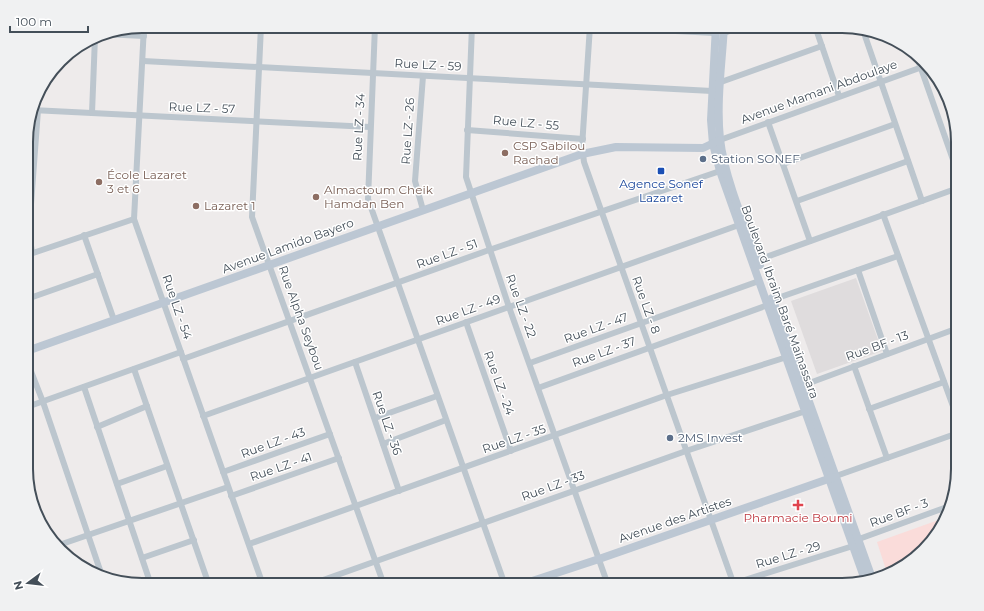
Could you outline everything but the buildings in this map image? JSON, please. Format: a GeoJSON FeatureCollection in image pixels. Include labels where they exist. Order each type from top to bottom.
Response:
{"type":"FeatureCollection","features":[{"type":"Feature","properties":{"kind":"main road","name":"Boulevard Ibraim Baré Maïnassara"},"geometry":{"type":"LineString","coordinates":[[720,33],[721,82],[716,142],[758,260],[787,358],[806,411],[859,539],[871,574]]}},
{"type":"Feature","properties":{"kind":"main road","name":"Boulevard Ibraim Baré Maïnassara"},"geometry":{"type":"LineString","coordinates":[[720,33],[712,91],[720,171],[759,281],[770,303],[804,385],[864,576]]}},
{"type":"Feature","properties":{"kind":"main road","name":"Avenue Lamido Bayero"},"geometry":{"type":"LineString","coordinates":[[33,349],[582,154],[616,147],[696,149],[703,148],[716,142]]}},
{"type":"Feature","properties":{"kind":"main road","name":"Avenue des Artistes"},"geometry":{"type":"LineString","coordinates":[[541,578],[833,477]]}},
{"type":"Feature","properties":{"kind":"street","name":"Rue Alpha Seybou"},"geometry":{"type":"LineString","coordinates":[[261,33],[251,212],[381,578]]}},
{"type":"Feature","properties":{"kind":"street","name":"Rue LZ - 34"},"geometry":{"type":"LineString","coordinates":[[375,33],[367,194],[376,227],[502,578]]}},
{"type":"Feature","properties":{"kind":"street","name":"Rue LZ - 22"},"geometry":{"type":"LineString","coordinates":[[472,33],[465,172],[489,250],[606,578]]}},
{"type":"Feature","properties":{"kind":"street","name":"Rue LZ - 8"},"geometry":{"type":"LineString","coordinates":[[590,33],[582,154],[730,578]]}},
{"type":"Feature","properties":{"kind":"street"},"geometry":{"type":"LineString","coordinates":[[817,33],[839,96]]}},
{"type":"Feature","properties":{"kind":"street"},"geometry":{"type":"LineString","coordinates":[[123,35],[144,36]]}},
{"type":"Feature","properties":{"kind":"street","name":"Rue LZ - 54"},"geometry":{"type":"LineString","coordinates":[[144,36],[134,219],[260,578]]}},
{"type":"Feature","properties":{"kind":"street"},"geometry":{"type":"LineString","coordinates":[[865,36],[922,201]]}},
{"type":"Feature","properties":{"kind":"street"},"geometry":{"type":"LineString","coordinates":[[92,113],[95,44]]}},
{"type":"Feature","properties":{"kind":"street"},"geometry":{"type":"LineString","coordinates":[[721,82],[822,46]]}},
{"type":"Feature","properties":{"kind":"street","name":"Rue LZ - 59"},"geometry":{"type":"LineString","coordinates":[[142,61],[712,91]]}},
{"type":"Feature","properties":{"kind":"street","name":"Avenue Mamani Abdoulaye"},"geometry":{"type":"LineString","coordinates":[[716,142],[839,96],[921,68]]}},
{"type":"Feature","properties":{"kind":"street"},"geometry":{"type":"LineString","coordinates":[[925,72],[951,153]]}},
{"type":"Feature","properties":{"kind":"street","name":"Rue LZ - 26"},"geometry":{"type":"LineString","coordinates":[[423,76],[415,181],[423,210]]}},
{"type":"Feature","properties":{"kind":"street","name":"Rue LZ - 57"},"geometry":{"type":"LineString","coordinates":[[38,110],[370,127]]}},
{"type":"Feature","properties":{"kind":"street"},"geometry":{"type":"LineString","coordinates":[[768,122],[810,241]]}},
{"type":"Feature","properties":{"kind":"street"},"geometry":{"type":"LineString","coordinates":[[783,164],[895,124]]}},
{"type":"Feature","properties":{"kind":"street","name":"Rue LZ - 55"},"geometry":{"type":"LineString","coordinates":[[467,130],[583,139]]}},
{"type":"Feature","properties":{"kind":"street"},"geometry":{"type":"LineString","coordinates":[[796,201],[908,161]]}},
{"type":"Feature","properties":{"kind":"street","name":"Rue LZ - 51"},"geometry":{"type":"LineString","coordinates":[[183,359],[489,250],[720,171]]}},
{"type":"Feature","properties":{"kind":"street"},"geometry":{"type":"LineString","coordinates":[[758,260],[951,191]]}},
{"type":"Feature","properties":{"kind":"street"},"geometry":{"type":"LineString","coordinates":[[883,214],[951,401]]}},
{"type":"Feature","properties":{"kind":"street"},"geometry":{"type":"LineString","coordinates":[[33,253],[134,219]]}},
{"type":"Feature","properties":{"kind":"street","name":"Rue LZ - 49"},"geometry":{"type":"LineString","coordinates":[[203,416],[739,225]]}},
{"type":"Feature","properties":{"kind":"street"},"geometry":{"type":"LineString","coordinates":[[84,235],[114,320]]}},
{"type":"Feature","properties":{"kind":"street","name":"Rue LZ - 37"},"geometry":{"type":"LineString","coordinates":[[538,388],[898,256]]}},
{"type":"Feature","properties":{"kind":"street"},"geometry":{"type":"LineString","coordinates":[[858,270],[887,354]]}},
{"type":"Feature","properties":{"kind":"street"},"geometry":{"type":"LineString","coordinates":[[33,297],[98,274]]}},
{"type":"Feature","properties":{"kind":"street","name":"Rue LZ - 47"},"geometry":{"type":"LineString","coordinates":[[530,363],[759,281]]}},
{"type":"Feature","properties":{"kind":"street","name":"Rue LZ - 24"},"geometry":{"type":"LineString","coordinates":[[466,322],[511,451]]}},
{"type":"Feature","properties":{"kind":"street","name":"Rue BF - 13"},"geometry":{"type":"LineString","coordinates":[[804,385],[951,331]]}},
{"type":"Feature","properties":{"kind":"street"},"geometry":{"type":"LineString","coordinates":[[33,405],[181,352]]}},
{"type":"Feature","properties":{"kind":"street","name":"Rue LZ - 35"},"geometry":{"type":"LineString","coordinates":[[248,544],[555,436],[666,395],[787,358]]}},
{"type":"Feature","properties":{"kind":"street","name":"Rue LZ - 36"},"geometry":{"type":"LineString","coordinates":[[355,362],[399,491]]}},
{"type":"Feature","properties":{"kind":"street"},"geometry":{"type":"LineString","coordinates":[[854,366],[886,458]]}},
{"type":"Feature","properties":{"kind":"street"},"geometry":{"type":"LineString","coordinates":[[134,369],[207,578]]}},
{"type":"Feature","properties":{"kind":"street"},"geometry":{"type":"LineString","coordinates":[[33,376],[100,569]]}},
{"type":"Feature","properties":{"kind":"street"},"geometry":{"type":"LineString","coordinates":[[869,409],[944,382]]}},
{"type":"Feature","properties":{"kind":"street"},"geometry":{"type":"LineString","coordinates":[[84,387],[149,578]]}},
{"type":"Feature","properties":{"kind":"street"},"geometry":{"type":"LineString","coordinates":[[375,418],[437,396]]}},
{"type":"Feature","properties":{"kind":"street"},"geometry":{"type":"LineString","coordinates":[[97,427],[147,406]]}},
{"type":"Feature","properties":{"kind":"street","name":"Rue LZ - 33"},"geometry":{"type":"LineString","coordinates":[[328,578],[483,524],[574,490],[806,411]]}},
{"type":"Feature","properties":{"kind":"street"},"geometry":{"type":"LineString","coordinates":[[383,444],[446,420]]}},
{"type":"Feature","properties":{"kind":"street","name":"Rue LZ - 43"},"geometry":{"type":"LineString","coordinates":[[223,472],[330,434]]}},
{"type":"Feature","properties":{"kind":"street"},"geometry":{"type":"LineString","coordinates":[[833,477],[951,435]]}},
{"type":"Feature","properties":{"kind":"street","name":"Rue LZ - 41"},"geometry":{"type":"LineString","coordinates":[[231,496],[339,458]]}},
{"type":"Feature","properties":{"kind":"street"},"geometry":{"type":"LineString","coordinates":[[116,484],[167,466]]}},
{"type":"Feature","properties":{"kind":"street"},"geometry":{"type":"LineString","coordinates":[[63,544],[228,487]]}},
{"type":"Feature","properties":{"kind":"street","name":"Rue BF - 3"},"geometry":{"type":"LineString","coordinates":[[859,539],[943,508]]}},
{"type":"Feature","properties":{"kind":"street"},"geometry":{"type":"LineString","coordinates":[[142,558],[194,540]]}},
{"type":"Feature","properties":{"kind":"street","name":"Rue LZ - 29"},"geometry":{"type":"LineString","coordinates":[[751,578],[853,546]]}},
{"type":"Feature","properties":{"kind":"shaded area"},"geometry":{"type":"Polygon","coordinates":[[[856,278],[882,351],[817,374],[791,301],[856,278]]]}},
{"type":"Feature","properties":{"kind":"shaded area"},"geometry":{"type":"Polygon","coordinates":[[[938,520],[933,530],[919,546],[886,569],[877,542],[938,520]]]}},
{"type":"Feature","properties":{"kind":"place","name":"CSP Sabilou Rachad"},"geometry":{"type":"Point","coordinates":[505,153]}},
{"type":"Feature","properties":{"kind":"place","name":"Station SONEF"},"geometry":{"type":"Point","coordinates":[703,159]}},
{"type":"Feature","properties":{"kind":"place","name":"Agence Sonef Lazaret"},"geometry":{"type":"Point","coordinates":[661,171]}},
{"type":"Feature","properties":{"kind":"place","name":"École Lazaret 3 et 6"},"geometry":{"type":"Point","coordinates":[99,182]}},
{"type":"Feature","properties":{"kind":"place","name":"Almactoum Cheik Hamdan Ben"},"geometry":{"type":"Point","coordinates":[316,197]}},
{"type":"Feature","properties":{"kind":"place","name":"Lazaret 1"},"geometry":{"type":"Point","coordinates":[196,206]}},
{"type":"Feature","properties":{"kind":"place","name":"2MS Invest"},"geometry":{"type":"Point","coordinates":[670,438]}},
{"type":"Feature","properties":{"kind":"place","name":"Pharmacie Boumi"},"geometry":{"type":"Point","coordinates":[798,505]}}]}
